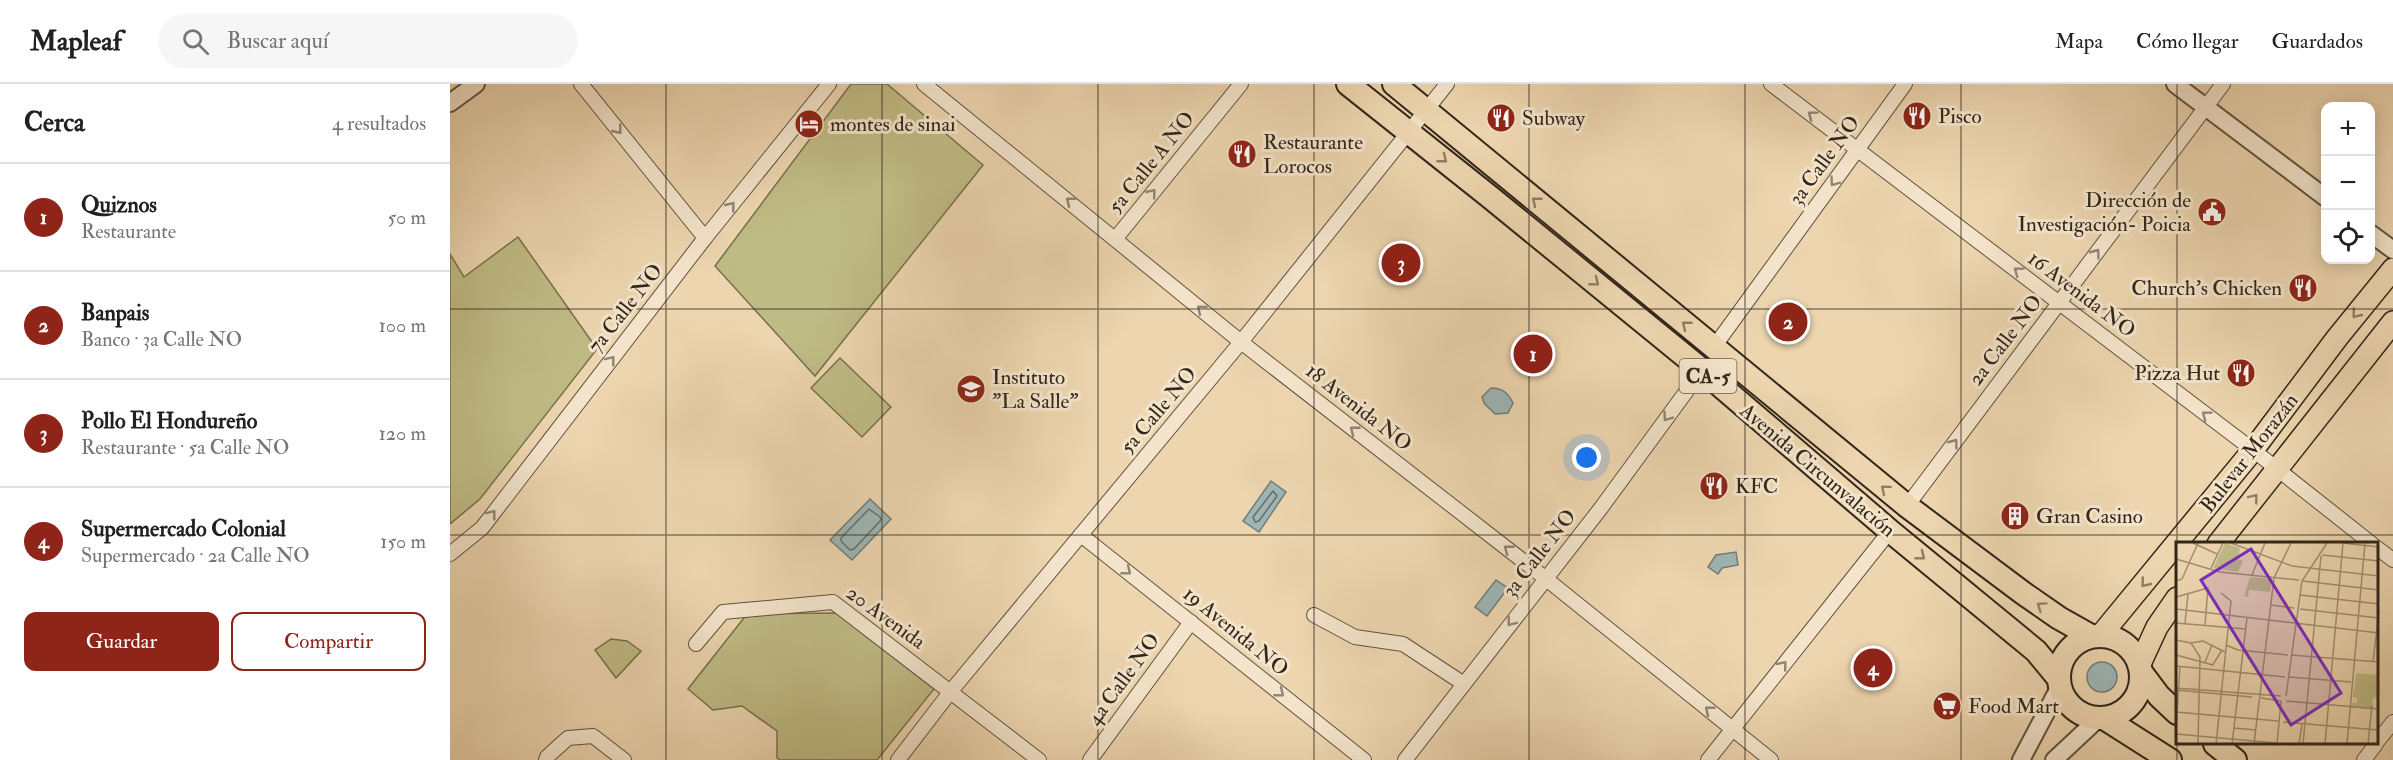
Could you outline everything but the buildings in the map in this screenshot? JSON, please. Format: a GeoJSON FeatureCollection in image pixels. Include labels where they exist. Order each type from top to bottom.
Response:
{"type":"FeatureCollection","features":[{"type":"Feature","properties":{"kind":"highway","name":"Avenida Circunvalación"},"geometry":{"type":"LineString","coordinates":[[1348,84],[1702,369],[1890,531],[2036,651],[2059,683]]}},
{"type":"Feature","properties":{"kind":"highway","name":"Avenida Circunvalación"},"geometry":{"type":"LineString","coordinates":[[1394,84],[1907,506],[2059,618],[2096,636]]}},
{"type":"Feature","properties":{"kind":"highway","name":"CA-5"},"geometry":{"type":"LineString","coordinates":[[2096,636],[2111,637],[2123,643],[2133,652],[2140,669],[2159,696],[2176,712]]}},
{"type":"Feature","properties":{"kind":"highway"},"geometry":{"type":"LineString","coordinates":[[2059,683],[2060,668],[2071,647],[2096,636]]}},
{"type":"Feature","properties":{"kind":"highway"},"geometry":{"type":"LineString","coordinates":[[2101,718],[2116,714],[2131,702],[2140,685],[2140,669]]}},
{"type":"Feature","properties":{"kind":"highway","name":"CA-5"},"geometry":{"type":"LineString","coordinates":[[2059,683],[2067,702],[2075,710],[2085,716],[2101,718],[2170,760]]}},
{"type":"Feature","properties":{"kind":"highway"},"geometry":{"type":"LineString","coordinates":[[2216,745],[2235,760]]}},
{"type":"Feature","properties":{"kind":"main road","name":"Bulevar Morazán"},"geometry":{"type":"LineString","coordinates":[[2096,636],[2253,450],[2337,338],[2393,269]]}},
{"type":"Feature","properties":{"kind":"main road","name":"Bulevar Morazán"},"geometry":{"type":"LineString","coordinates":[[2220,542],[2393,322]]}},
{"type":"Feature","properties":{"kind":"main road"},"geometry":{"type":"LineString","coordinates":[[2140,669],[2157,627],[2176,599]]}},
{"type":"Feature","properties":{"kind":"street"},"geometry":{"type":"LineString","coordinates":[[450,103],[476,84]]}},
{"type":"Feature","properties":{"kind":"street"},"geometry":{"type":"LineString","coordinates":[[581,84],[705,238]]}},
{"type":"Feature","properties":{"kind":"street","name":"7a Calle NO"},"geometry":{"type":"LineString","coordinates":[[450,554],[482,528],[705,238],[829,84]]}},
{"type":"Feature","properties":{"kind":"street","name":"18 Avenida NO"},"geometry":{"type":"LineString","coordinates":[[924,84],[1241,342],[1545,578],[1771,760]]}},
{"type":"Feature","properties":{"kind":"street","name":"5a Calle A NO"},"geometry":{"type":"LineString","coordinates":[[1116,238],[1241,84]]}},
{"type":"Feature","properties":{"kind":"street","name":"5a Calle NO"},"geometry":{"type":"LineString","coordinates":[[898,760],[951,691],[1241,342],[1447,84]]}},
{"type":"Feature","properties":{"kind":"street","name":"16 Avenida NO"},"geometry":{"type":"LineString","coordinates":[[1771,84],[2253,450],[2369,542]]}},
{"type":"Feature","properties":{"kind":"street","name":"3a Calle NO"},"geometry":{"type":"LineString","coordinates":[[1714,347],[1905,84]]}},
{"type":"Feature","properties":{"kind":"street"},"geometry":{"type":"LineString","coordinates":[[2175,84],[2321,195]]}},
{"type":"Feature","properties":{"kind":"street","name":"2a Calle NO"},"geometry":{"type":"LineString","coordinates":[[1907,506],[2223,84]]}},
{"type":"Feature","properties":{"kind":"street"},"geometry":{"type":"LineString","coordinates":[[2375,237],[2393,250]]}},
{"type":"Feature","properties":{"kind":"street","name":"3a Calle NO"},"geometry":{"type":"LineString","coordinates":[[1405,760],[1601,508],[1702,369]]}},
{"type":"Feature","properties":{"kind":"street"},"geometry":{"type":"LineString","coordinates":[[1708,760],[1890,531]]}},
{"type":"Feature","properties":{"kind":"street","name":"19 Avenida NO"},"geometry":{"type":"LineString","coordinates":[[1081,535],[1364,760]]}},
{"type":"Feature","properties":{"kind":"street"},"geometry":{"type":"LineString","coordinates":[[2378,549],[2393,560]]}},
{"type":"Feature","properties":{"kind":"street","name":"20 Avenida"},"geometry":{"type":"LineString","coordinates":[[696,644],[723,612],[833,602],[1039,760]]}},
{"type":"Feature","properties":{"kind":"street"},"geometry":{"type":"LineString","coordinates":[[1314,615],[1355,637],[1402,644],[1464,684]]}},
{"type":"Feature","properties":{"kind":"street","name":"4a Calle NO"},"geometry":{"type":"LineString","coordinates":[[1090,760],[1191,622]]}},
{"type":"Feature","properties":{"kind":"street"},"geometry":{"type":"LineString","coordinates":[[2021,760],[2059,683]]}},
{"type":"Feature","properties":{"kind":"street"},"geometry":{"type":"LineString","coordinates":[[2054,760],[2101,718]]}},
{"type":"Feature","properties":{"kind":"street"},"geometry":{"type":"LineString","coordinates":[[2378,741],[2393,722]]}},
{"type":"Feature","properties":{"kind":"street"},"geometry":{"type":"LineString","coordinates":[[546,760],[568,738],[593,735],[624,760]]}},
{"type":"Feature","properties":{"kind":"street"},"geometry":{"type":"LineString","coordinates":[[2364,760],[2375,745]]}},
{"type":"Feature","properties":{"kind":"shaded area"},"geometry":{"type":"Polygon","coordinates":[[[851,84],[887,84],[983,165],[815,376],[715,266],[851,84]]]}},
{"type":"Feature","properties":{"kind":"shaded area"},"geometry":{"type":"Polygon","coordinates":[[[518,237],[597,349],[480,499],[450,524],[450,254],[464,277],[518,237]]]}},
{"type":"Feature","properties":{"kind":"shaded area"},"geometry":{"type":"Polygon","coordinates":[[[840,358],[891,407],[862,437],[811,388],[840,358]]]}},
{"type":"Feature","properties":{"kind":"shaded area"},"geometry":{"type":"Polygon","coordinates":[[[836,613],[934,689],[877,760],[780,760],[777,758],[777,731],[742,706],[713,710],[688,689],[747,614],[836,613]]]}},
{"type":"Feature","properties":{"kind":"shaded area"},"geometry":{"type":"Polygon","coordinates":[[[611,639],[627,641],[641,651],[616,678],[595,650],[611,639]]]}},
{"type":"Feature","properties":{"kind":"water"},"geometry":{"type":"Polygon","coordinates":[[[1491,388],[1502,390],[1509,396],[1513,403],[1508,413],[1495,414],[1484,403],[1482,397],[1491,388]]]}},
{"type":"Feature","properties":{"kind":"water"},"geometry":{"type":"Polygon","coordinates":[[[1271,481],[1286,492],[1259,532],[1243,521],[1271,481]]]}},
{"type":"Feature","properties":{"kind":"water"},"geometry":{"type":"Polygon","coordinates":[[[870,499],[891,519],[852,560],[830,540],[870,499]]]}},
{"type":"Feature","properties":{"kind":"water"},"geometry":{"type":"Polygon","coordinates":[[[1736,552],[1738,565],[1722,568],[1718,574],[1708,567],[1716,555],[1736,552]]]}},
{"type":"Feature","properties":{"kind":"water"},"geometry":{"type":"Polygon","coordinates":[[[1496,580],[1508,588],[1487,616],[1475,607],[1496,580]]]}},
{"type":"Feature","properties":{"kind":"water"},"geometry":{"type":"Polygon","coordinates":[[[2102,662],[2108,663],[2116,671],[2116,683],[2108,691],[2102,692],[2096,691],[2088,683],[2087,677],[2088,671],[2096,663],[2102,662]]]}},
{"type":"Feature","properties":{"kind":"place","name":"Pisco"},"geometry":{"type":"Point","coordinates":[1917,116]}},
{"type":"Feature","properties":{"kind":"place","name":"Subway"},"geometry":{"type":"Point","coordinates":[1501,118]}},
{"type":"Feature","properties":{"kind":"place","name":"montes de sinai"},"geometry":{"type":"Point","coordinates":[809,124]}},
{"type":"Feature","properties":{"kind":"place","name":"Restaurante Lorocos"},"geometry":{"type":"Point","coordinates":[1242,154]}},
{"type":"Feature","properties":{"kind":"place","name":"Dirección de Investigación- Poicia"},"geometry":{"type":"Point","coordinates":[2212,212]}},
{"type":"Feature","properties":{"kind":"place","name":"Pollo El Hondureño"},"geometry":{"type":"Point","coordinates":[1401,263]}},
{"type":"Feature","properties":{"kind":"place","name":"Church's Chicken"},"geometry":{"type":"Point","coordinates":[2303,288]}},
{"type":"Feature","properties":{"kind":"place","name":"Banpais"},"geometry":{"type":"Point","coordinates":[1788,322]}},
{"type":"Feature","properties":{"kind":"place","name":"Quiznos"},"geometry":{"type":"Point","coordinates":[1533,354]}},
{"type":"Feature","properties":{"kind":"place","name":"Pizza Hut"},"geometry":{"type":"Point","coordinates":[2241,373]}},
{"type":"Feature","properties":{"kind":"place","name":"Instituto \"La Salle\""},"geometry":{"type":"Point","coordinates":[971,389]}},
{"type":"Feature","properties":{"kind":"place","name":"KFC"},"geometry":{"type":"Point","coordinates":[1714,486]}},
{"type":"Feature","properties":{"kind":"place","name":"Gran Casino"},"geometry":{"type":"Point","coordinates":[2015,516]}},
{"type":"Feature","properties":{"kind":"place","name":"Supermercado Colonial"},"geometry":{"type":"Point","coordinates":[1873,668]}},
{"type":"Feature","properties":{"kind":"place","name":"Food Mart"},"geometry":{"type":"Point","coordinates":[1947,706]}}]}
